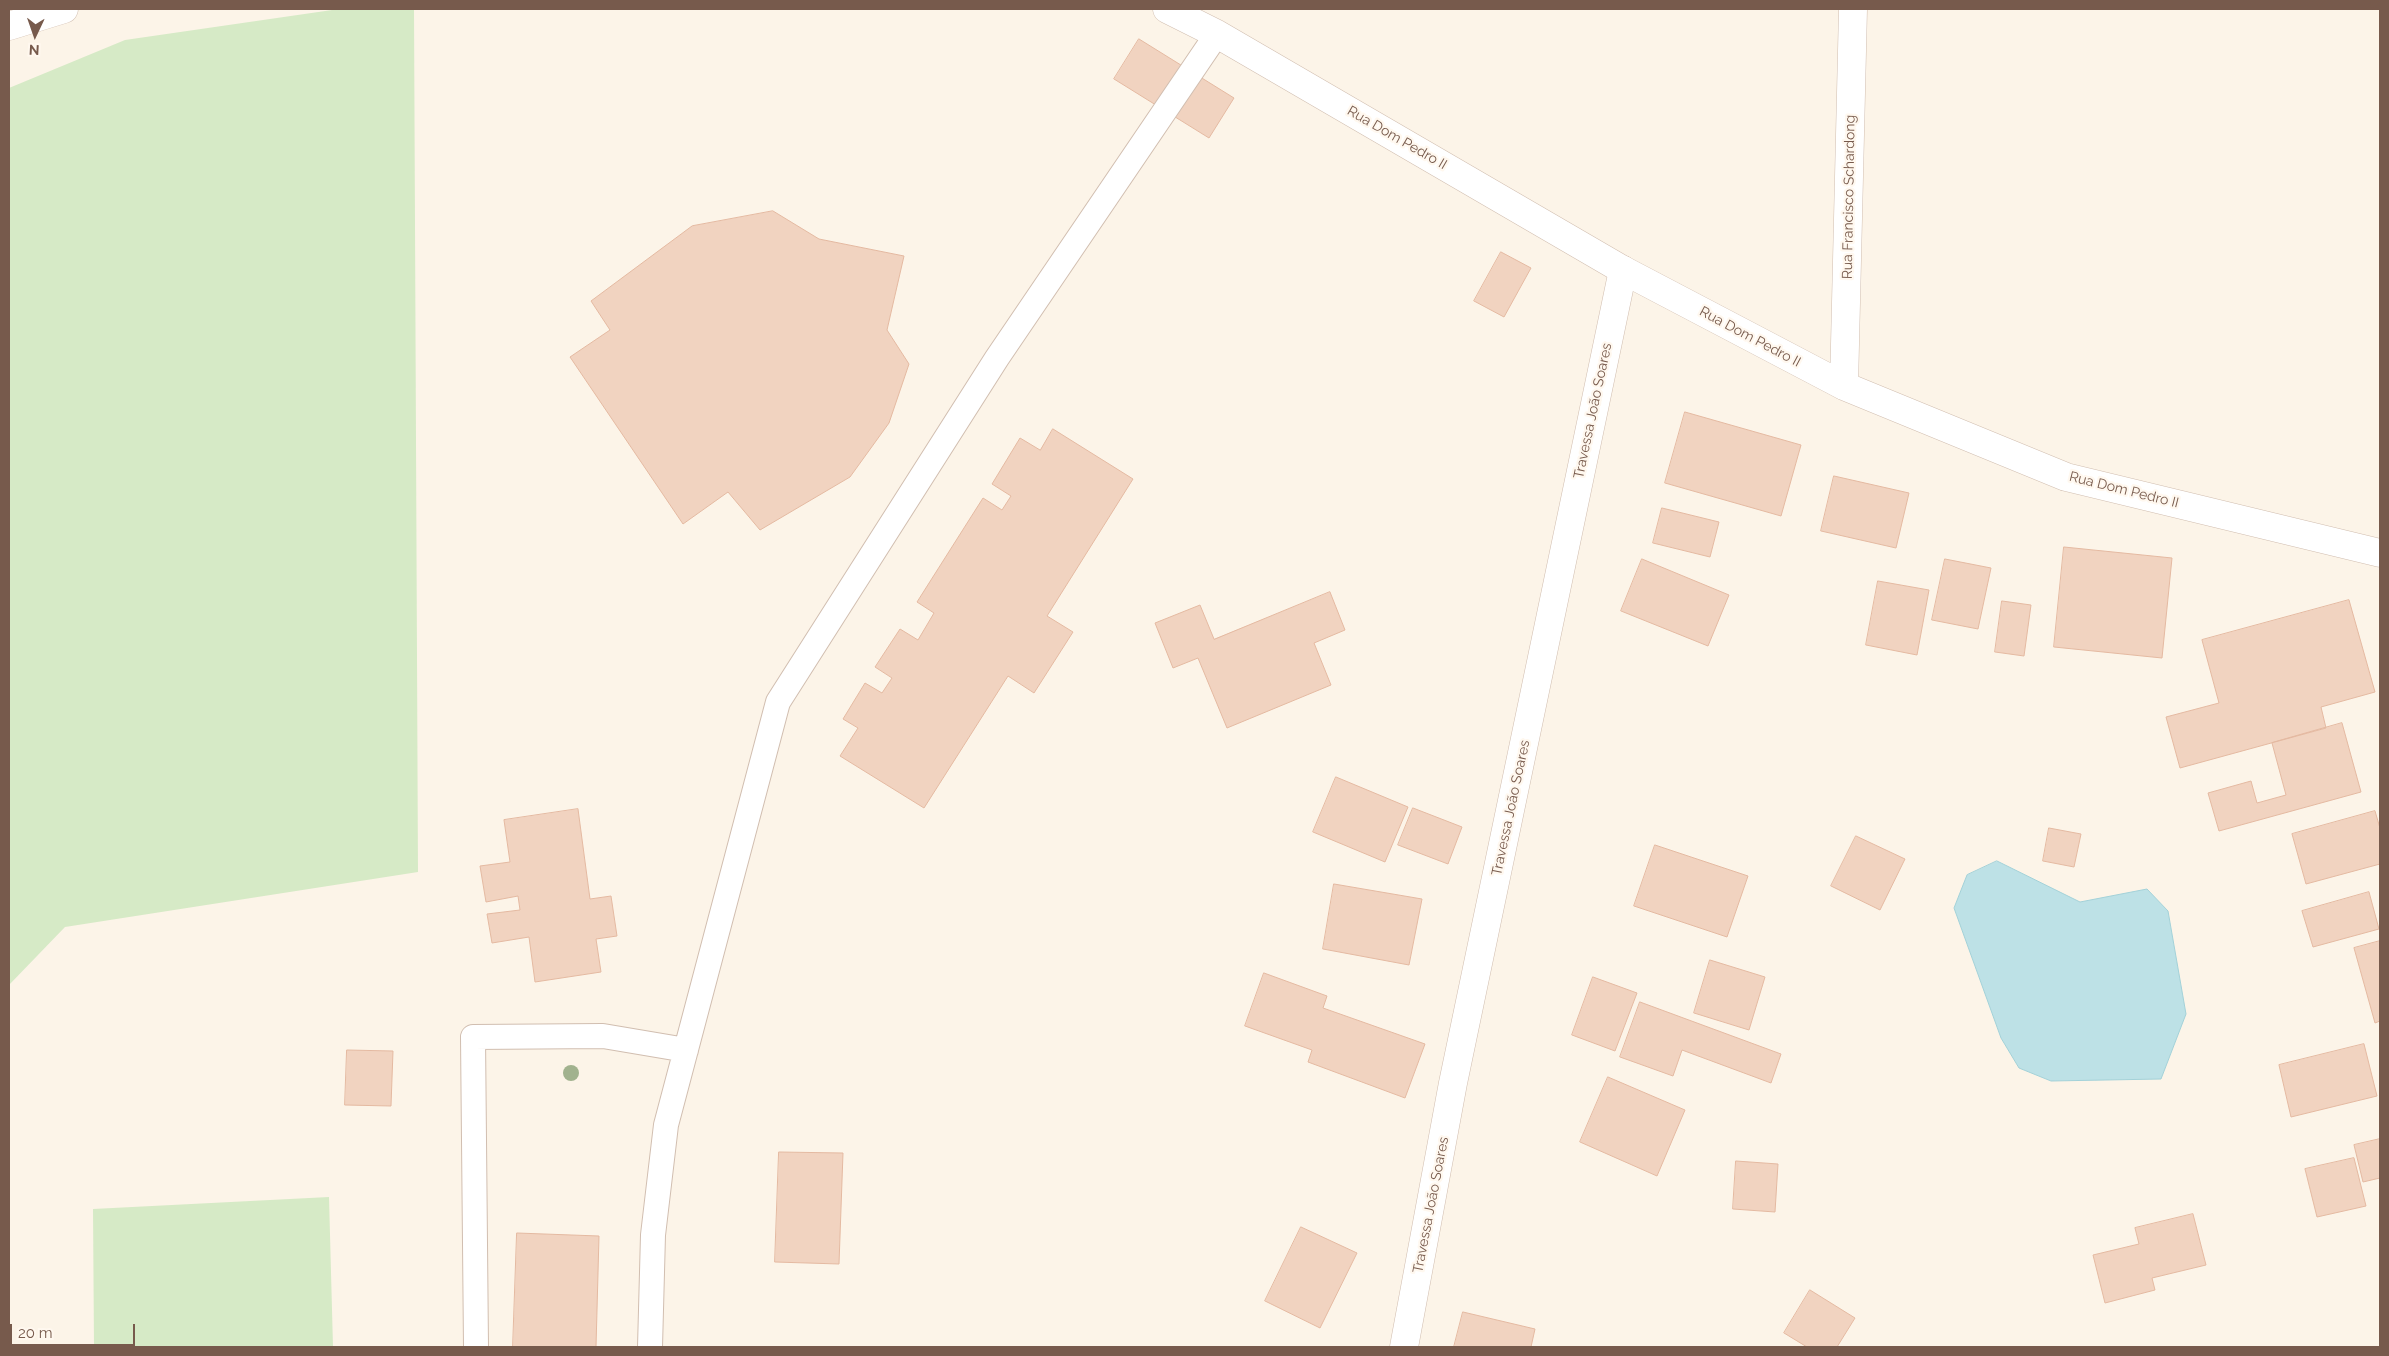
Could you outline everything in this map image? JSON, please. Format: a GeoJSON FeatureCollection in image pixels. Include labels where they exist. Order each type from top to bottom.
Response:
{"type":"FeatureCollection","features":[{"type":"Feature","properties":{"kind":"street"},"geometry":{"type":"LineString","coordinates":[[9,26],[64,9]]}},
{"type":"Feature","properties":{"kind":"street","name":"Rua Dom Pedro II"},"geometry":{"type":"LineString","coordinates":[[1167,9],[1217,34],[1623,270],[1844,386],[2066,477],[2380,553]]}},
{"type":"Feature","properties":{"kind":"street","name":"Rua Francisco Schardong"},"geometry":{"type":"LineString","coordinates":[[1844,386],[1853,9]]}},
{"type":"Feature","properties":{"kind":"street","name":"Travessa João Soares"},"geometry":{"type":"LineString","coordinates":[[1404,1347],[1453,1084],[1623,270]]}},
{"type":"Feature","properties":{"kind":"lane"},"geometry":{"type":"LineString","coordinates":[[650,1347],[653,1235],[666,1125],[778,702],[997,358],[1217,34]]}},
{"type":"Feature","properties":{"kind":"lane"},"geometry":{"type":"LineString","coordinates":[[476,1347],[473,1037],[603,1036],[686,1050]]}},
{"type":"Feature","properties":{"kind":"green space"},"geometry":{"type":"Polygon","coordinates":[[[339,9],[414,9],[418,872],[65,927],[9,985],[9,88],[125,40],[339,9]]]}},
{"type":"Feature","properties":{"kind":"green space"},"geometry":{"type":"Polygon","coordinates":[[[329,1197],[333,1347],[94,1347],[93,1209],[329,1197]]]}},
{"type":"Feature","properties":{"kind":"water"},"geometry":{"type":"Polygon","coordinates":[[[1997,861],[2080,902],[2147,889],[2168,911],[2186,1014],[2161,1079],[2051,1081],[2019,1068],[2001,1038],[1954,908],[1967,875],[1997,861]]]}},
{"type":"Feature","properties":{"kind":"building"},"geometry":{"type":"Polygon","coordinates":[[[1139,39],[1234,98],[1209,138],[1114,79],[1139,39]]]}},
{"type":"Feature","properties":{"kind":"building"},"geometry":{"type":"Polygon","coordinates":[[[773,211],[819,239],[904,256],[887,330],[909,364],[889,423],[850,477],[760,530],[728,492],[683,524],[570,357],[610,330],[591,301],[692,226],[773,211]]]}},
{"type":"Feature","properties":{"kind":"building"},"geometry":{"type":"Polygon","coordinates":[[[1501,252],[1531,268],[1504,317],[1474,301],[1501,252]]]}},
{"type":"Feature","properties":{"kind":"building"},"geometry":{"type":"Polygon","coordinates":[[[1685,412],[1801,445],[1781,516],[1665,483],[1685,412]]]}},
{"type":"Feature","properties":{"kind":"building"},"geometry":{"type":"Polygon","coordinates":[[[1053,429],[1133,479],[1047,616],[1073,632],[1034,693],[1008,676],[924,808],[840,756],[858,728],[843,719],[865,683],[882,693],[892,678],[875,667],[900,629],[918,640],[934,613],[917,602],[983,498],[1002,510],[1011,496],[992,484],[1020,438],[1040,450],[1053,429]]]}},
{"type":"Feature","properties":{"kind":"building"},"geometry":{"type":"Polygon","coordinates":[[[1834,476],[1909,493],[1896,548],[1821,531],[1834,476]]]}},
{"type":"Feature","properties":{"kind":"building"},"geometry":{"type":"Polygon","coordinates":[[[1662,508],[1719,522],[1710,557],[1653,543],[1662,508]]]}},
{"type":"Feature","properties":{"kind":"building"},"geometry":{"type":"Polygon","coordinates":[[[2064,547],[2172,558],[2162,658],[2054,647],[2064,547]]]}},
{"type":"Feature","properties":{"kind":"building"},"geometry":{"type":"Polygon","coordinates":[[[1642,559],[1729,595],[1708,646],[1621,611],[1642,559]]]}},
{"type":"Feature","properties":{"kind":"building"},"geometry":{"type":"Polygon","coordinates":[[[1945,559],[1991,568],[1978,629],[1932,620],[1945,559]]]}},
{"type":"Feature","properties":{"kind":"building"},"geometry":{"type":"Polygon","coordinates":[[[1878,581],[1929,590],[1917,655],[1866,645],[1878,581]]]}},
{"type":"Feature","properties":{"kind":"building"},"geometry":{"type":"Polygon","coordinates":[[[1330,592],[1345,630],[1314,643],[1331,685],[1227,728],[1198,658],[1173,668],[1155,623],[1200,605],[1214,639],[1330,592]]]}},
{"type":"Feature","properties":{"kind":"building"},"geometry":{"type":"Polygon","coordinates":[[[2349,600],[2375,692],[2321,707],[2326,728],[2180,768],[2166,717],[2219,703],[2202,640],[2349,600]]]}},
{"type":"Feature","properties":{"kind":"building"},"geometry":{"type":"Polygon","coordinates":[[[2002,601],[2031,605],[2024,656],[1995,652],[2002,601]]]}},
{"type":"Feature","properties":{"kind":"building"},"geometry":{"type":"Polygon","coordinates":[[[2342,723],[2361,792],[2219,831],[2208,793],[2251,781],[2257,803],[2286,795],[2272,743],[2342,723]]]}},
{"type":"Feature","properties":{"kind":"building"},"geometry":{"type":"Polygon","coordinates":[[[1336,777],[1408,807],[1385,862],[1313,832],[1336,777]]]}},
{"type":"Feature","properties":{"kind":"building"},"geometry":{"type":"Polygon","coordinates":[[[1413,808],[1462,827],[1448,864],[1398,845],[1413,808]]]}},
{"type":"Feature","properties":{"kind":"building"},"geometry":{"type":"Polygon","coordinates":[[[578,809],[590,899],[611,896],[617,936],[596,939],[601,972],[535,982],[529,937],[492,943],[487,914],[520,910],[518,896],[486,902],[480,866],[510,862],[504,820],[578,809]]]}},
{"type":"Feature","properties":{"kind":"building"},"geometry":{"type":"Polygon","coordinates":[[[2375,811],[2380,828],[2380,864],[2306,884],[2292,834],[2375,811]]]}},
{"type":"Feature","properties":{"kind":"building"},"geometry":{"type":"Polygon","coordinates":[[[2049,828],[2081,834],[2074,867],[2043,861],[2049,828]]]}},
{"type":"Feature","properties":{"kind":"building"},"geometry":{"type":"Polygon","coordinates":[[[1856,836],[1905,859],[1880,910],[1831,886],[1856,836]]]}},
{"type":"Feature","properties":{"kind":"building"},"geometry":{"type":"Polygon","coordinates":[[[1655,845],[1748,876],[1727,937],[1634,906],[1655,845]]]}},
{"type":"Feature","properties":{"kind":"building"},"geometry":{"type":"Polygon","coordinates":[[[1334,884],[1422,899],[1409,965],[1323,949],[1334,884]]]}},
{"type":"Feature","properties":{"kind":"building"},"geometry":{"type":"Polygon","coordinates":[[[2369,892],[2379,929],[2313,947],[2302,911],[2369,892]]]}},
{"type":"Feature","properties":{"kind":"building"},"geometry":{"type":"Polygon","coordinates":[[[2380,941],[2380,1021],[2375,1023],[2354,948],[2380,941]]]}},
{"type":"Feature","properties":{"kind":"building"},"geometry":{"type":"Polygon","coordinates":[[[1710,960],[1765,977],[1749,1030],[1694,1013],[1710,960]]]}},
{"type":"Feature","properties":{"kind":"building"},"geometry":{"type":"Polygon","coordinates":[[[1264,973],[1327,996],[1323,1008],[1425,1044],[1405,1098],[1308,1062],[1312,1050],[1245,1026],[1264,973]]]}},
{"type":"Feature","properties":{"kind":"building"},"geometry":{"type":"Polygon","coordinates":[[[1593,977],[1637,993],[1615,1051],[1572,1035],[1593,977]]]}},
{"type":"Feature","properties":{"kind":"building"},"geometry":{"type":"Polygon","coordinates":[[[1640,1002],[1781,1054],[1771,1083],[1682,1050],[1673,1076],[1620,1057],[1640,1002]]]}},
{"type":"Feature","properties":{"kind":"building"},"geometry":{"type":"Polygon","coordinates":[[[2364,1044],[2377,1096],[2291,1117],[2279,1065],[2364,1044]]]}},
{"type":"Feature","properties":{"kind":"building"},"geometry":{"type":"Polygon","coordinates":[[[347,1050],[393,1051],[391,1106],[345,1105],[347,1050]]]}},
{"type":"Feature","properties":{"kind":"building"},"geometry":{"type":"Polygon","coordinates":[[[1608,1077],[1685,1110],[1657,1176],[1580,1142],[1608,1077]]]}},
{"type":"Feature","properties":{"kind":"building"},"geometry":{"type":"Polygon","coordinates":[[[2380,1139],[2380,1178],[2363,1182],[2354,1145],[2380,1139]]]}},
{"type":"Feature","properties":{"kind":"building"},"geometry":{"type":"Polygon","coordinates":[[[779,1152],[843,1153],[839,1264],[775,1262],[779,1152]]]}},
{"type":"Feature","properties":{"kind":"building"},"geometry":{"type":"Polygon","coordinates":[[[2354,1158],[2366,1206],[2317,1217],[2305,1169],[2354,1158]]]}},
{"type":"Feature","properties":{"kind":"building"},"geometry":{"type":"Polygon","coordinates":[[[1736,1161],[1778,1164],[1775,1212],[1733,1209],[1736,1161]]]}},
{"type":"Feature","properties":{"kind":"building"},"geometry":{"type":"Polygon","coordinates":[[[2193,1214],[2206,1265],[2152,1278],[2155,1290],[2105,1303],[2093,1255],[2139,1244],[2135,1228],[2193,1214]]]}},
{"type":"Feature","properties":{"kind":"building"},"geometry":{"type":"Polygon","coordinates":[[[1301,1227],[1357,1253],[1320,1328],[1265,1301],[1301,1227]]]}},
{"type":"Feature","properties":{"kind":"building"},"geometry":{"type":"Polygon","coordinates":[[[517,1233],[599,1236],[596,1347],[513,1347],[517,1233]]]}},
{"type":"Feature","properties":{"kind":"building"},"geometry":{"type":"Polygon","coordinates":[[[1810,1290],[1855,1318],[1837,1347],[1807,1347],[1784,1333],[1810,1290]]]}},
{"type":"Feature","properties":{"kind":"building"},"geometry":{"type":"Polygon","coordinates":[[[1463,1312],[1535,1329],[1531,1347],[1454,1347],[1463,1312]]]}}]}
